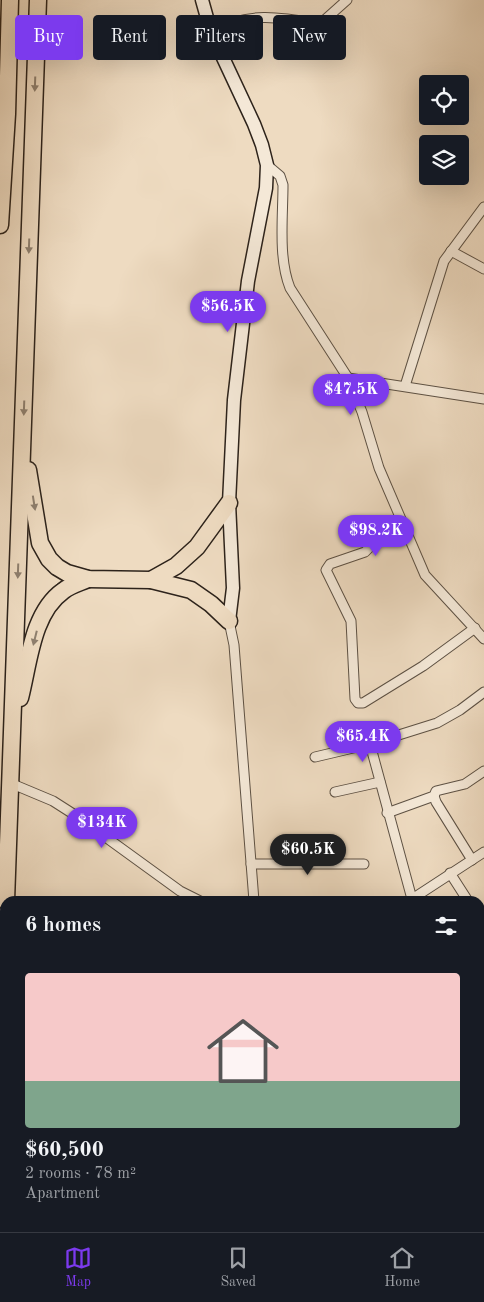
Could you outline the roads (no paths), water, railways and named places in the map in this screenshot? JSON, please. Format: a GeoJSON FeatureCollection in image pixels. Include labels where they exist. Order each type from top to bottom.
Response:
{"type":"FeatureCollection","features":[{"type":"Feature","properties":{"kind":"highway"},"geometry":{"type":"LineString","coordinates":[[0,225],[8,80],[10,0]]}},
{"type":"Feature","properties":{"kind":"highway"},"geometry":{"type":"LineString","coordinates":[[6,896],[38,0]]}},
{"type":"Feature","properties":{"kind":"highway"},"geometry":{"type":"LineString","coordinates":[[0,62],[8,80]]}},
{"type":"Feature","properties":{"kind":"highway"},"geometry":{"type":"LineString","coordinates":[[22,438],[40,543],[49,559],[57,567],[88,579],[151,580],[191,590],[211,604],[229,621]]}},
{"type":"Feature","properties":{"kind":"highway"},"geometry":{"type":"LineString","coordinates":[[151,580],[176,566],[197,547],[230,503]]}},
{"type":"Feature","properties":{"kind":"highway"},"geometry":{"type":"LineString","coordinates":[[12,729],[42,614],[62,591],[88,579]]}},
{"type":"Feature","properties":{"kind":"highway"},"geometry":{"type":"LineString","coordinates":[[0,1078],[0,1088]]}},
{"type":"Feature","properties":{"kind":"street"},"geometry":{"type":"LineString","coordinates":[[202,0],[206,15]]}},
{"type":"Feature","properties":{"kind":"street"},"geometry":{"type":"LineString","coordinates":[[263,16],[320,24],[347,0]]}},
{"type":"Feature","properties":{"kind":"street"},"geometry":{"type":"LineString","coordinates":[[224,60],[254,124],[262,144],[267,165],[266,188],[248,281],[234,400],[230,503],[233,588],[229,621],[234,645],[254,896]]}},
{"type":"Feature","properties":{"kind":"street"},"geometry":{"type":"LineString","coordinates":[[267,165],[280,176],[283,185],[284,261],[288,281],[348,378],[362,412],[379,468],[425,575],[484,639]]}},
{"type":"Feature","properties":{"kind":"street"},"geometry":{"type":"LineString","coordinates":[[405,386],[444,261],[484,207]]}},
{"type":"Feature","properties":{"kind":"street"},"geometry":{"type":"LineString","coordinates":[[451,251],[484,269]]}},
{"type":"Feature","properties":{"kind":"street"},"geometry":{"type":"LineString","coordinates":[[348,378],[484,398]]}},
{"type":"Feature","properties":{"kind":"street"},"geometry":{"type":"LineString","coordinates":[[399,517],[365,552],[330,564],[326,570],[352,621],[355,699],[358,703],[363,703],[423,666],[475,628]]}},
{"type":"Feature","properties":{"kind":"street"},"geometry":{"type":"LineString","coordinates":[[315,758],[370,744],[437,723],[460,710],[484,692]]}},
{"type":"Feature","properties":{"kind":"street"},"geometry":{"type":"LineString","coordinates":[[370,744],[381,780],[387,813],[413,896]]}},
{"type":"Feature","properties":{"kind":"street"},"geometry":{"type":"LineString","coordinates":[[387,813],[434,796],[436,791],[465,784],[484,771]]}},
{"type":"Feature","properties":{"kind":"street"},"geometry":{"type":"LineString","coordinates":[[335,792],[380,782]]}},
{"type":"Feature","properties":{"kind":"street"},"geometry":{"type":"LineString","coordinates":[[10,783],[52,801],[78,817],[180,891],[190,896]]}},
{"type":"Feature","properties":{"kind":"street"},"geometry":{"type":"LineString","coordinates":[[434,796],[472,860]]}},
{"type":"Feature","properties":{"kind":"street"},"geometry":{"type":"LineString","coordinates":[[418,896],[484,852]]}},
{"type":"Feature","properties":{"kind":"street"},"geometry":{"type":"LineString","coordinates":[[251,864],[364,864]]}},
{"type":"Feature","properties":{"kind":"street"},"geometry":{"type":"LineString","coordinates":[[450,873],[465,896]]}}]}
